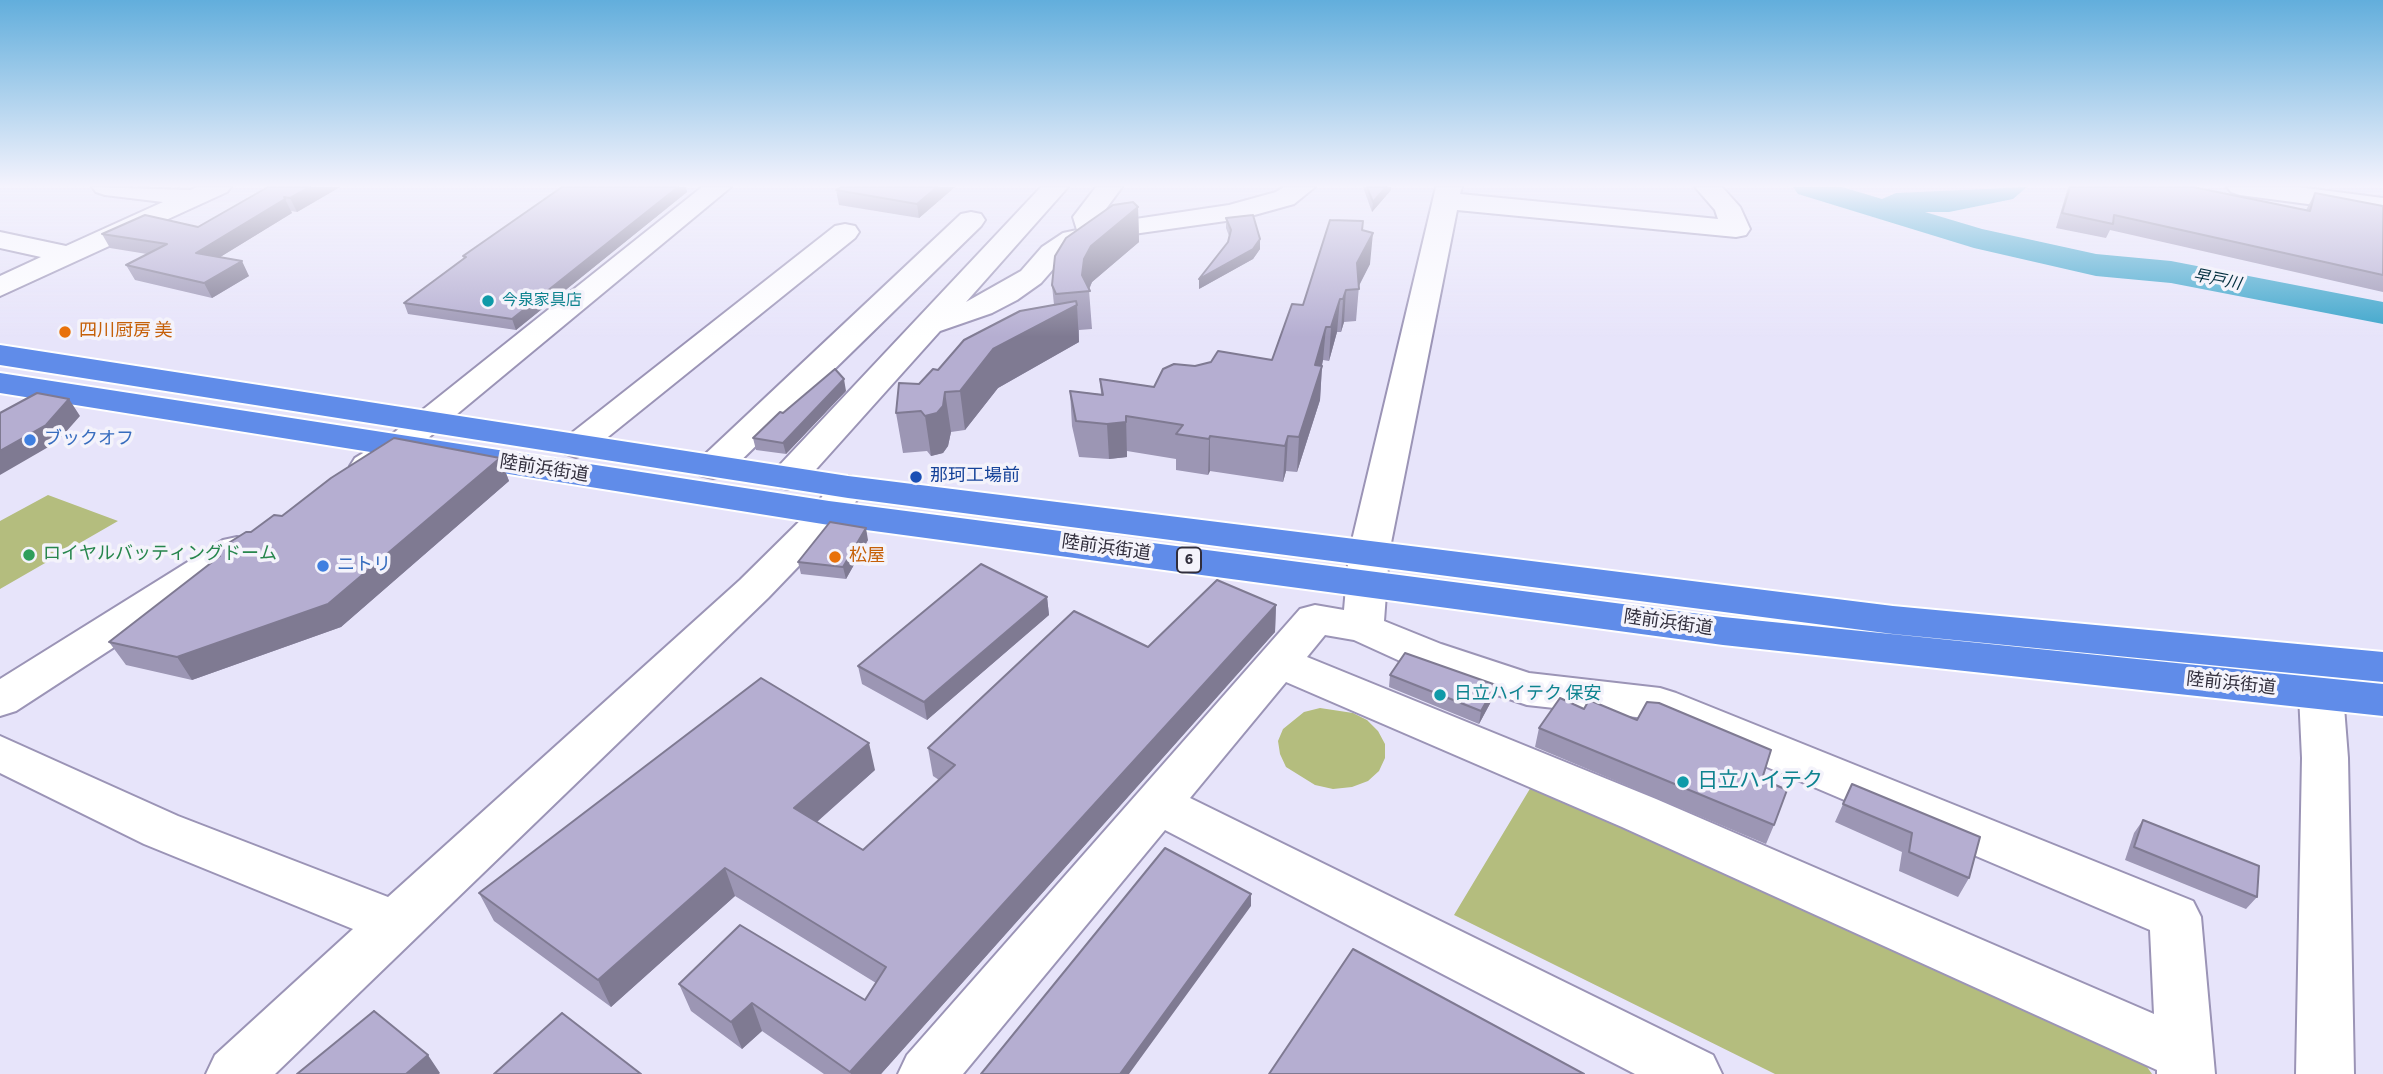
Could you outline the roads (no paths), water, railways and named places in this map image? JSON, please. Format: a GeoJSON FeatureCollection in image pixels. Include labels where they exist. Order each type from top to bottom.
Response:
{"type":"FeatureCollection","features":[{"type":"Feature","properties":{"kind":"highway","name":"陸前浜街道"},"geometry":{"type":"LineString","coordinates":[[0,355],[412,435],[576,446],[789,478],[839,500]]}},
{"type":"Feature","properties":{"kind":"highway","name":"陸前浜街道"},"geometry":{"type":"LineString","coordinates":[[0,383],[412,435],[839,500],[1366,588],[1889,651],[2312,677],[2383,667]]}},
{"type":"Feature","properties":{"kind":"highway","name":"陸前浜街道"},"geometry":{"type":"LineString","coordinates":[[2312,677],[2383,700]]}},
{"type":"Feature","properties":{"kind":"street"},"geometry":{"type":"LineString","coordinates":[[0,287],[108,237]]}},
{"type":"Feature","properties":{"kind":"street"},"geometry":{"type":"LineString","coordinates":[[342,482],[412,435],[656,237]]}},
{"type":"Feature","properties":{"kind":"street"},"geometry":{"type":"LineString","coordinates":[[576,446],[839,237]]}},
{"type":"Feature","properties":{"kind":"street"},"geometry":{"type":"LineString","coordinates":[[713,467],[953,237]]}},
{"type":"Feature","properties":{"kind":"street"},"geometry":{"type":"LineString","coordinates":[[789,478],[1009,237]]}},
{"type":"Feature","properties":{"kind":"street"},"geometry":{"type":"LineString","coordinates":[[927,325],[981,307],[1006,293],[1031,277],[1052,253],[1079,237]]}},
{"type":"Feature","properties":{"kind":"street"},"geometry":{"type":"LineString","coordinates":[[927,1074],[1315,619],[1366,588],[1439,237]]}},
{"type":"Feature","properties":{"kind":"street"},"geometry":{"type":"LineString","coordinates":[[0,240],[69,255]]}},
{"type":"Feature","properties":{"kind":"street"},"geometry":{"type":"LineString","coordinates":[[235,1074],[754,589],[839,500]]}},
{"type":"Feature","properties":{"kind":"street"},"geometry":{"type":"LineString","coordinates":[[0,700],[263,532]]}},
{"type":"Feature","properties":{"kind":"street"},"geometry":{"type":"LineString","coordinates":[[1279,662],[1639,813],[2187,1065],[2175,917],[1660,704],[1527,689],[1426,655],[1366,588]]}},
{"type":"Feature","properties":{"kind":"street"},"geometry":{"type":"LineString","coordinates":[[2312,677],[2325,758],[2325,1074]]}},
{"type":"Feature","properties":{"kind":"street"},"geometry":{"type":"LineString","coordinates":[[0,753],[161,830],[395,923]]}},
{"type":"Feature","properties":{"kind":"street"},"geometry":{"type":"LineString","coordinates":[[1158,804],[1693,1074]]}},
{"type":"Feature","properties":{"kind":"waterway","name":"早戸川"},"geometry":{"type":"LineString","coordinates":[[1971,237],[2096,265],[2171,272],[2383,313]]}},
{"type":"Feature","properties":{"kind":"place","name":"今泉家具店"},"geometry":{"type":"Point","coordinates":[488,301]}},
{"type":"Feature","properties":{"kind":"place","name":"四川厨房 美"},"geometry":{"type":"Point","coordinates":[65,332]}},
{"type":"Feature","properties":{"kind":"place","name":"ブックオフ"},"geometry":{"type":"Point","coordinates":[30,440]}},
{"type":"Feature","properties":{"kind":"place","name":"那珂工場前"},"geometry":{"type":"Point","coordinates":[916,477]}},
{"type":"Feature","properties":{"kind":"place","name":"ロイヤルバッティングドーム"},"geometry":{"type":"Point","coordinates":[29,555]}},
{"type":"Feature","properties":{"kind":"place","name":"松屋"},"geometry":{"type":"Point","coordinates":[835,557]}},
{"type":"Feature","properties":{"kind":"place","name":"ニトリ"},"geometry":{"type":"Point","coordinates":[323,566]}},
{"type":"Feature","properties":{"kind":"place","name":"日立ハイテク 保安"},"geometry":{"type":"Point","coordinates":[1440,695]}},
{"type":"Feature","properties":{"kind":"place","name":"日立ハイテク"},"geometry":{"type":"Point","coordinates":[1683,782]}}]}
